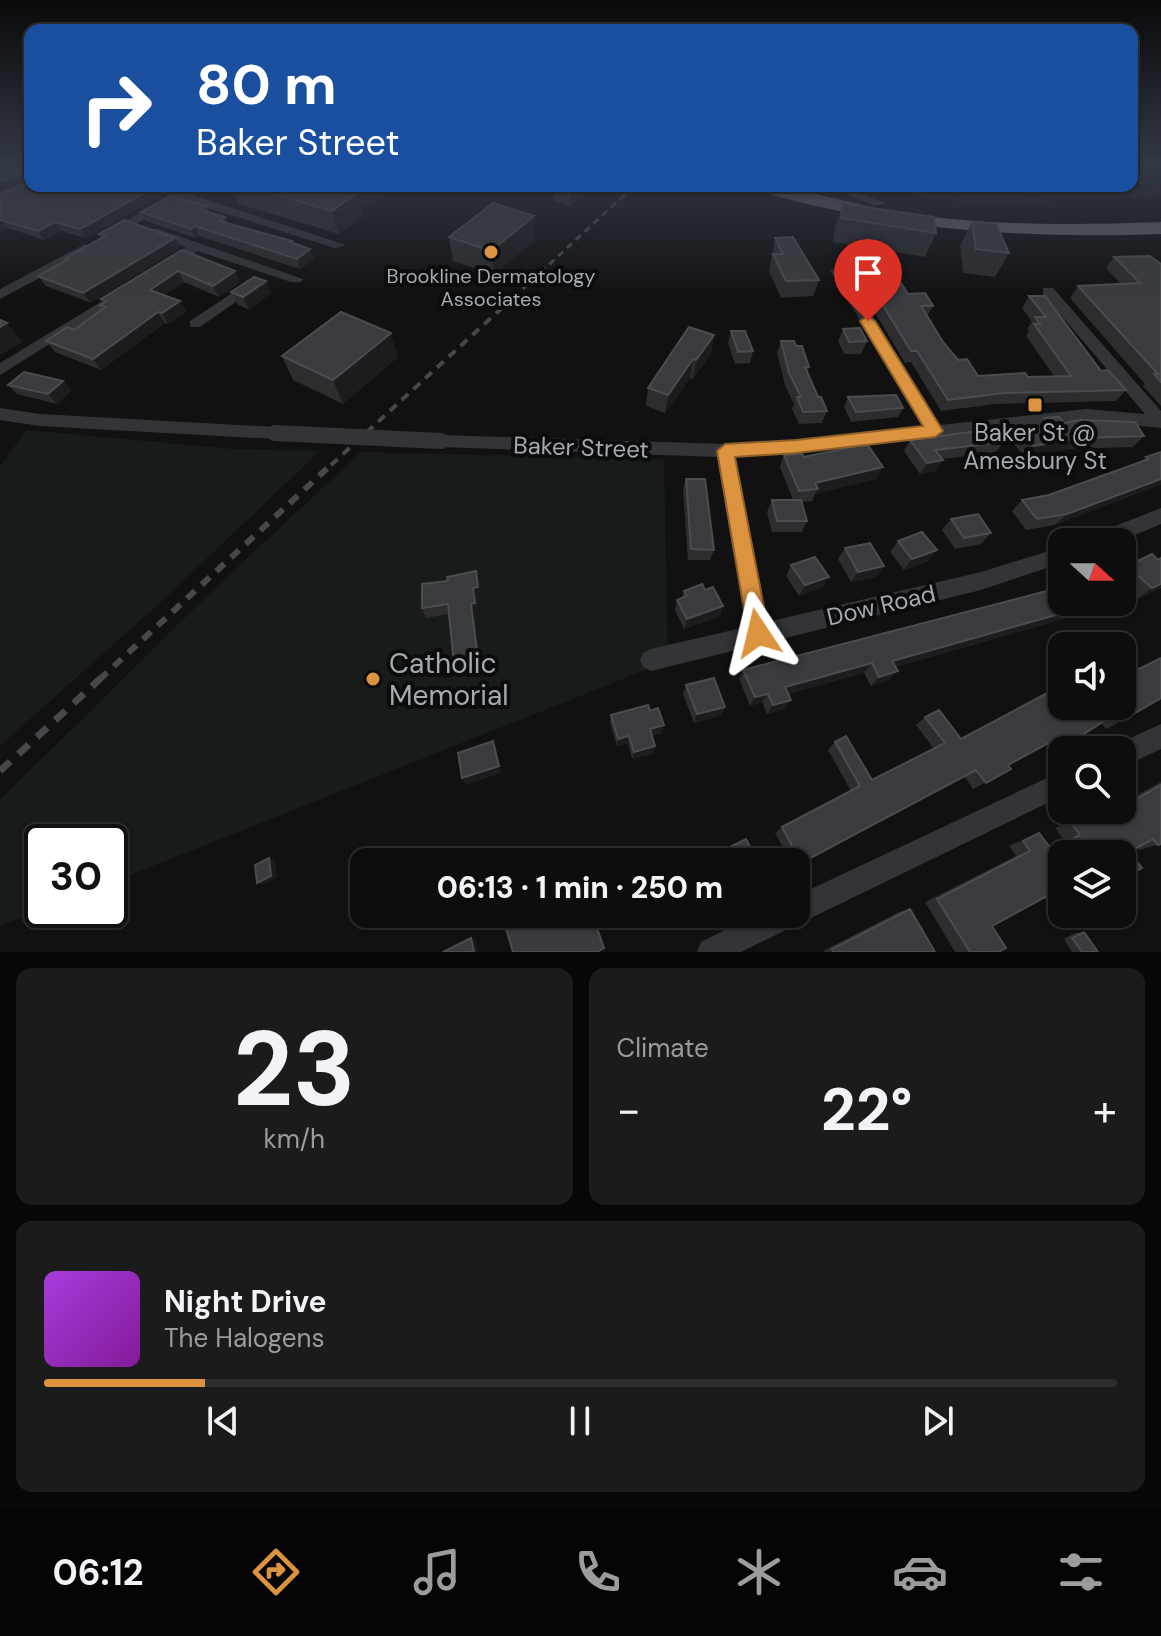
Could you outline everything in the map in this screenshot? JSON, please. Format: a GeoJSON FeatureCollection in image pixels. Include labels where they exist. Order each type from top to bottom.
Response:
{"type":"FeatureCollection","features":[{"type":"Feature","properties":{"kind":"highway"},"geometry":{"type":"LineString","coordinates":[[846,208],[871,215],[958,227],[1065,232],[1161,228]]}},
{"type":"Feature","properties":{"kind":"highway"},"geometry":{"type":"LineString","coordinates":[[940,208],[1013,215],[1161,209]]}},
{"type":"Feature","properties":{"kind":"street"},"geometry":{"type":"LineString","coordinates":[[0,295],[155,208]]}},
{"type":"Feature","properties":{"kind":"street"},"geometry":{"type":"LineString","coordinates":[[222,208],[340,245]]}},
{"type":"Feature","properties":{"kind":"street"},"geometry":{"type":"LineString","coordinates":[[129,223],[296,279]]}},
{"type":"Feature","properties":{"kind":"street"},"geometry":{"type":"LineString","coordinates":[[155,273],[195,247]]}},
{"type":"Feature","properties":{"kind":"street"},"geometry":{"type":"LineString","coordinates":[[837,270],[935,431]]}},
{"type":"Feature","properties":{"kind":"street"},"geometry":{"type":"LineString","coordinates":[[195,324],[270,271]]}},
{"type":"Feature","properties":{"kind":"street"},"geometry":{"type":"LineString","coordinates":[[0,370],[141,281]]}},
{"type":"Feature","properties":{"kind":"street"},"geometry":{"type":"LineString","coordinates":[[1048,291],[1161,422]]}},
{"type":"Feature","properties":{"kind":"street","name":"Baker Street"},"geometry":{"type":"LineString","coordinates":[[0,414],[40,420],[275,433],[725,451],[796,447],[1086,415],[1161,422]]}},
{"type":"Feature","properties":{"kind":"street"},"geometry":{"type":"LineString","coordinates":[[725,451],[758,633]]}},
{"type":"Feature","properties":{"kind":"street"},"geometry":{"type":"LineString","coordinates":[[1131,528],[1161,516]]}},
{"type":"Feature","properties":{"kind":"street","name":"Dow Road"},"geometry":{"type":"LineString","coordinates":[[651,660],[981,581],[1048,559]]}},
{"type":"Feature","properties":{"kind":"street"},"geometry":{"type":"LineString","coordinates":[[1136,748],[1161,736]]}},
{"type":"Feature","properties":{"kind":"street"},"geometry":{"type":"LineString","coordinates":[[810,903],[1048,790]]}},
{"type":"Feature","properties":{"kind":"street"},"geometry":{"type":"LineString","coordinates":[[711,952],[759,928]]}},
{"type":"Feature","properties":{"kind":"shaded area"},"geometry":{"type":"Polygon","coordinates":[[[26,430],[233,449],[320,451],[163,600],[0,746],[0,467],[26,430]]]}},
{"type":"Feature","properties":{"kind":"shaded area","name":"Catholic Memorial"},"geometry":{"type":"Polygon","coordinates":[[[361,452],[664,459],[668,661],[128,876],[128,824],[24,824],[24,917],[0,926],[0,800],[210,593],[361,452]]]}},
{"type":"Feature","properties":{"kind":"building"},"geometry":{"type":"Polygon","coordinates":[[[0,208],[117,208],[80,229],[55,222],[38,231],[0,220],[0,208]]]}},
{"type":"Feature","properties":{"kind":"building"},"geometry":{"type":"Polygon","coordinates":[[[147,208],[203,208],[201,210],[225,217],[219,221],[310,249],[297,259],[141,212],[147,208]]]}},
{"type":"Feature","properties":{"kind":"building"},"geometry":{"type":"Polygon","coordinates":[[[486,208],[510,208],[534,216],[491,251],[449,237],[486,208]]]}},
{"type":"Feature","properties":{"kind":"building"},"geometry":{"type":"Polygon","coordinates":[[[842,208],[874,208],[934,217],[936,233],[841,218],[842,208]]]}},
{"type":"Feature","properties":{"kind":"building"},"geometry":{"type":"Polygon","coordinates":[[[124,220],[175,238],[83,293],[38,276],[105,236],[99,234],[124,220]]]}},
{"type":"Feature","properties":{"kind":"building"},"geometry":{"type":"Polygon","coordinates":[[[972,222],[996,224],[1009,253],[976,249],[972,222]]]}},
{"type":"Feature","properties":{"kind":"building"},"geometry":{"type":"Polygon","coordinates":[[[793,237],[819,280],[786,281],[773,254],[783,254],[775,238],[793,237]]]}},
{"type":"Feature","properties":{"kind":"building"},"geometry":{"type":"Polygon","coordinates":[[[182,250],[235,271],[213,286],[178,271],[150,290],[180,301],[162,313],[158,312],[93,359],[46,341],[67,327],[74,330],[105,307],[100,305],[107,301],[101,299],[182,250]]]}},
{"type":"Feature","properties":{"kind":"building"},"geometry":{"type":"Polygon","coordinates":[[[884,256],[908,294],[925,293],[933,306],[921,306],[943,342],[958,360],[967,359],[978,376],[1025,373],[1028,377],[1071,376],[1034,324],[1040,324],[1035,317],[1046,317],[1029,296],[1045,296],[1101,371],[1108,370],[1126,390],[1004,393],[948,400],[917,351],[911,351],[876,294],[882,294],[861,257],[884,256]]]}},
{"type":"Feature","properties":{"kind":"building"},"geometry":{"type":"Polygon","coordinates":[[[1150,256],[1161,264],[1161,382],[1154,374],[1158,374],[1078,286],[1140,283],[1114,257],[1150,256]]]}},
{"type":"Feature","properties":{"kind":"building"},"geometry":{"type":"Polygon","coordinates":[[[254,277],[266,281],[243,297],[231,292],[254,277]]]}},
{"type":"Feature","properties":{"kind":"building"},"geometry":{"type":"Polygon","coordinates":[[[341,312],[391,333],[333,380],[282,356],[341,312]]]}},
{"type":"Feature","properties":{"kind":"building"},"geometry":{"type":"Polygon","coordinates":[[[689,327],[714,335],[668,395],[648,388],[689,327]]]}},
{"type":"Feature","properties":{"kind":"building"},"geometry":{"type":"Polygon","coordinates":[[[860,328],[867,341],[849,342],[843,329],[860,328]]]}},
{"type":"Feature","properties":{"kind":"building"},"geometry":{"type":"Polygon","coordinates":[[[731,331],[745,331],[753,351],[738,352],[731,331]]]}},
{"type":"Feature","properties":{"kind":"building"},"geometry":{"type":"Polygon","coordinates":[[[781,341],[794,341],[796,346],[802,346],[809,367],[805,367],[827,411],[803,412],[797,397],[801,397],[789,373],[781,341]]]}},
{"type":"Feature","properties":{"kind":"building"},"geometry":{"type":"Polygon","coordinates":[[[24,372],[63,381],[48,394],[8,385],[24,372]]]}},
{"type":"Feature","properties":{"kind":"building"},"geometry":{"type":"Polygon","coordinates":[[[896,395],[903,408],[856,412],[848,397],[896,395]]]}},
{"type":"Feature","properties":{"kind":"building"},"geometry":{"type":"Polygon","coordinates":[[[1059,417],[1064,423],[1080,420],[1135,422],[1144,436],[1079,438],[1034,446],[1021,432],[1051,426],[1044,418],[1059,417]]]}},
{"type":"Feature","properties":{"kind":"building"},"geometry":{"type":"Polygon","coordinates":[[[993,429],[1004,442],[935,450],[943,460],[927,463],[910,440],[993,429]]]}},
{"type":"Feature","properties":{"kind":"building"},"geometry":{"type":"Polygon","coordinates":[[[867,444],[883,467],[815,483],[818,489],[799,491],[784,455],[802,454],[804,457],[867,444]]]}},
{"type":"Feature","properties":{"kind":"building"},"geometry":{"type":"Polygon","coordinates":[[[1161,452],[1161,479],[1067,514],[1037,519],[1022,500],[1049,495],[1161,452]]]}},
{"type":"Feature","properties":{"kind":"building"},"geometry":{"type":"Polygon","coordinates":[[[686,479],[705,479],[714,550],[691,549],[686,479]]]}},
{"type":"Feature","properties":{"kind":"building"},"geometry":{"type":"Polygon","coordinates":[[[772,500],[801,500],[807,521],[777,521],[772,500]]]}},
{"type":"Feature","properties":{"kind":"building"},"geometry":{"type":"Polygon","coordinates":[[[978,514],[991,533],[964,538],[951,519],[978,514]]]}},
{"type":"Feature","properties":{"kind":"building"},"geometry":{"type":"Polygon","coordinates":[[[922,532],[937,550],[912,559],[898,541],[922,532]]]}},
{"type":"Feature","properties":{"kind":"building"},"geometry":{"type":"Polygon","coordinates":[[[870,543],[884,566],[858,572],[845,548],[870,543]]]}},
{"type":"Feature","properties":{"kind":"building"},"geometry":{"type":"Polygon","coordinates":[[[1152,554],[1158,560],[1161,558],[1161,584],[1152,588],[1136,574],[1136,562],[1152,554]]]}},
{"type":"Feature","properties":{"kind":"building"},"geometry":{"type":"Polygon","coordinates":[[[815,557],[829,577],[805,585],[791,565],[815,557]]]}},
{"type":"Feature","properties":{"kind":"building"},"geometry":{"type":"Polygon","coordinates":[[[476,571],[478,587],[473,588],[475,603],[471,604],[478,659],[454,664],[448,604],[422,608],[422,584],[448,581],[447,577],[476,571]]]}},
{"type":"Feature","properties":{"kind":"building"},"geometry":{"type":"Polygon","coordinates":[[[702,584],[705,590],[713,587],[723,606],[687,619],[677,600],[687,596],[684,591],[702,584]]]}},
{"type":"Feature","properties":{"kind":"building"},"geometry":{"type":"Polygon","coordinates":[[[1048,591],[1048,616],[1052,616],[892,661],[898,671],[879,677],[872,663],[785,687],[791,700],[773,705],[768,694],[755,697],[743,670],[1048,591]]]}},
{"type":"Feature","properties":{"kind":"building"},"geometry":{"type":"Polygon","coordinates":[[[1161,658],[1161,698],[1136,712],[1136,670],[1161,658]]]}},
{"type":"Feature","properties":{"kind":"building"},"geometry":{"type":"Polygon","coordinates":[[[714,678],[725,707],[697,714],[686,685],[714,678]]]}},
{"type":"Feature","properties":{"kind":"building"},"geometry":{"type":"Polygon","coordinates":[[[1048,692],[1048,720],[1106,720],[1081,736],[1048,736],[1048,743],[1008,765],[1011,769],[986,783],[976,770],[810,858],[810,848],[793,848],[782,827],[860,786],[835,742],[846,736],[872,780],[945,743],[925,717],[939,710],[961,739],[1048,692]]]}},
{"type":"Feature","properties":{"kind":"building"},"geometry":{"type":"Polygon","coordinates":[[[648,705],[650,711],[658,708],[664,725],[650,729],[655,746],[634,752],[629,736],[618,739],[611,715],[648,705]]]}},
{"type":"Feature","properties":{"kind":"building"},"geometry":{"type":"Polygon","coordinates":[[[493,741],[499,766],[462,778],[458,753],[493,741]]]}},
{"type":"Feature","properties":{"kind":"building"},"geometry":{"type":"Polygon","coordinates":[[[1161,785],[1161,844],[1158,845],[1153,839],[1136,848],[1136,840],[1071,840],[1080,835],[1072,824],[1136,824],[1136,799],[1161,785]]]}},
{"type":"Feature","properties":{"kind":"building"},"geometry":{"type":"Polygon","coordinates":[[[1039,833],[1048,845],[1048,895],[992,926],[1006,948],[999,952],[970,952],[937,899],[1030,851],[1023,841],[1039,833]]]}},
{"type":"Feature","properties":{"kind":"building"},"geometry":{"type":"Polygon","coordinates":[[[746,839],[751,848],[728,848],[746,839]]]}},
{"type":"Feature","properties":{"kind":"building"},"geometry":{"type":"Polygon","coordinates":[[[269,858],[271,876],[257,883],[255,865],[269,858]]]}},
{"type":"Feature","properties":{"kind":"building"},"geometry":{"type":"Polygon","coordinates":[[[910,909],[935,952],[833,952],[832,949],[910,909]]]}},
{"type":"Feature","properties":{"kind":"building"},"geometry":{"type":"Polygon","coordinates":[[[506,928],[597,928],[604,948],[597,952],[513,952],[506,928]]]}},
{"type":"Feature","properties":{"kind":"building"},"geometry":{"type":"Polygon","coordinates":[[[1084,932],[1098,952],[1082,952],[1072,938],[1084,932]]]}},
{"type":"Feature","properties":{"kind":"building"},"geometry":{"type":"Polygon","coordinates":[[[471,938],[474,952],[443,952],[471,938]]]}},
{"type":"Feature","properties":{"kind":"railway"},"geometry":{"type":"LineString","coordinates":[[514,297],[610,208]]}},
{"type":"Feature","properties":{"kind":"railway"},"geometry":{"type":"LineString","coordinates":[[331,465],[516,295]]}},
{"type":"Feature","properties":{"kind":"railway"},"geometry":{"type":"LineString","coordinates":[[99,680],[333,463]]}},
{"type":"Feature","properties":{"kind":"railway"},"geometry":{"type":"LineString","coordinates":[[0,771],[101,678]]}},
{"type":"Feature","properties":{"kind":"place","name":"Brookline Dermatology Associates"},"geometry":{"type":"Point","coordinates":[491,252]}},
{"type":"Feature","properties":{"kind":"place","name":"Baker St @ Amesbury St"},"geometry":{"type":"Point","coordinates":[1035,405]}},
{"type":"Feature","properties":{"kind":"place","name":"Catholic Memorial"},"geometry":{"type":"Point","coordinates":[373,679]}},
{"type":"Feature","properties":{"kind":"route"},"geometry":{"type":"LineString","coordinates":[[758,633],[725,451],[796,447],[935,431],[868,321]]}}]}
